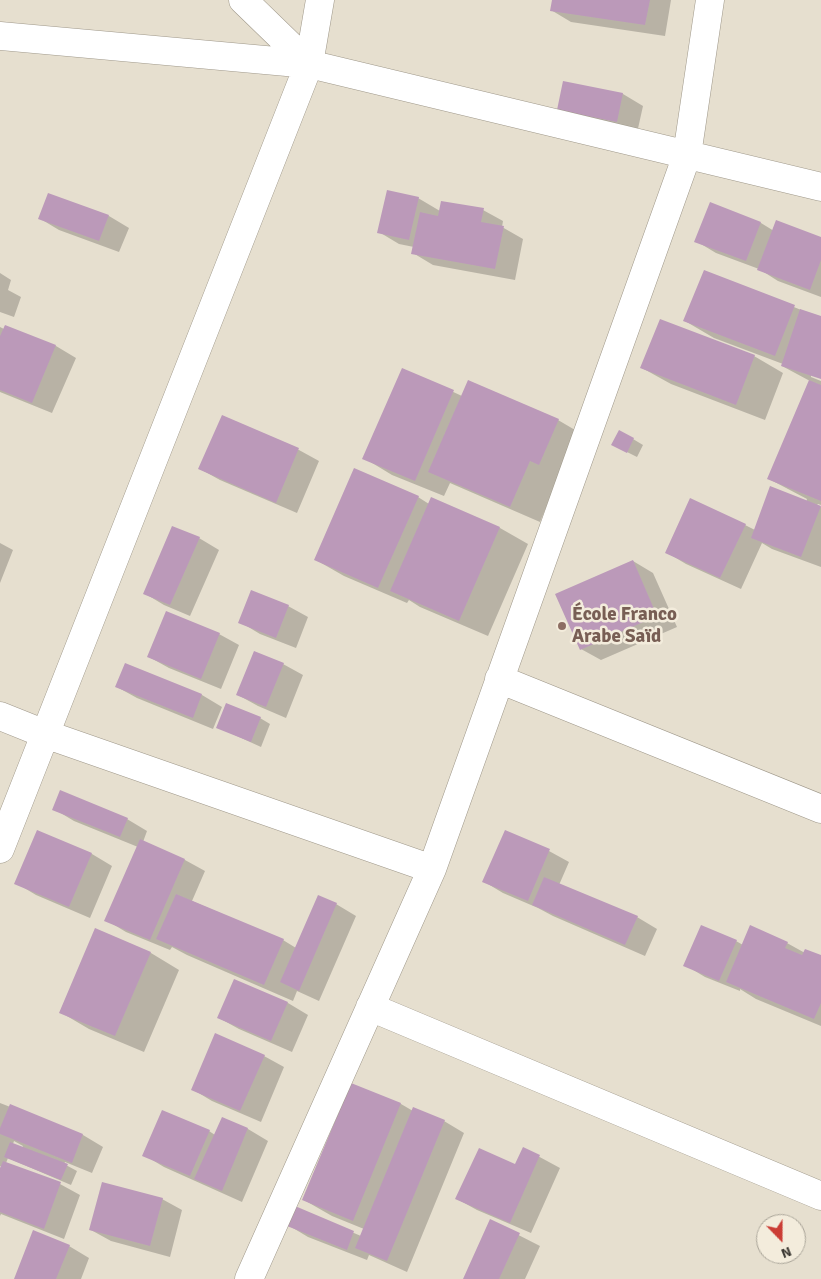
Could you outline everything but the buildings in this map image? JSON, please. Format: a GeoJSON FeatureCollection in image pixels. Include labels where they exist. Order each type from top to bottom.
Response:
{"type":"FeatureCollection","features":[{"type":"Feature","properties":{"kind":"street"},"geometry":{"type":"LineString","coordinates":[[243,0],[309,64]]}},
{"type":"Feature","properties":{"kind":"street"},"geometry":{"type":"LineString","coordinates":[[0,849],[309,64],[320,0]]}},
{"type":"Feature","properties":{"kind":"street"},"geometry":{"type":"LineString","coordinates":[[249,1279],[432,869],[687,155],[710,0]]}},
{"type":"Feature","properties":{"kind":"street"},"geometry":{"type":"LineString","coordinates":[[0,36],[309,64],[821,187]]}},
{"type":"Feature","properties":{"kind":"street"},"geometry":{"type":"LineString","coordinates":[[499,679],[821,810]]}},
{"type":"Feature","properties":{"kind":"street"},"geometry":{"type":"LineString","coordinates":[[0,716],[45,734],[432,869]]}},
{"type":"Feature","properties":{"kind":"street"},"geometry":{"type":"LineString","coordinates":[[370,1007],[821,1196]]}},
{"type":"Feature","properties":{"kind":"place","name":"École Franco Arabe Saïd"},"geometry":{"type":"Point","coordinates":[562,626]}}]}
